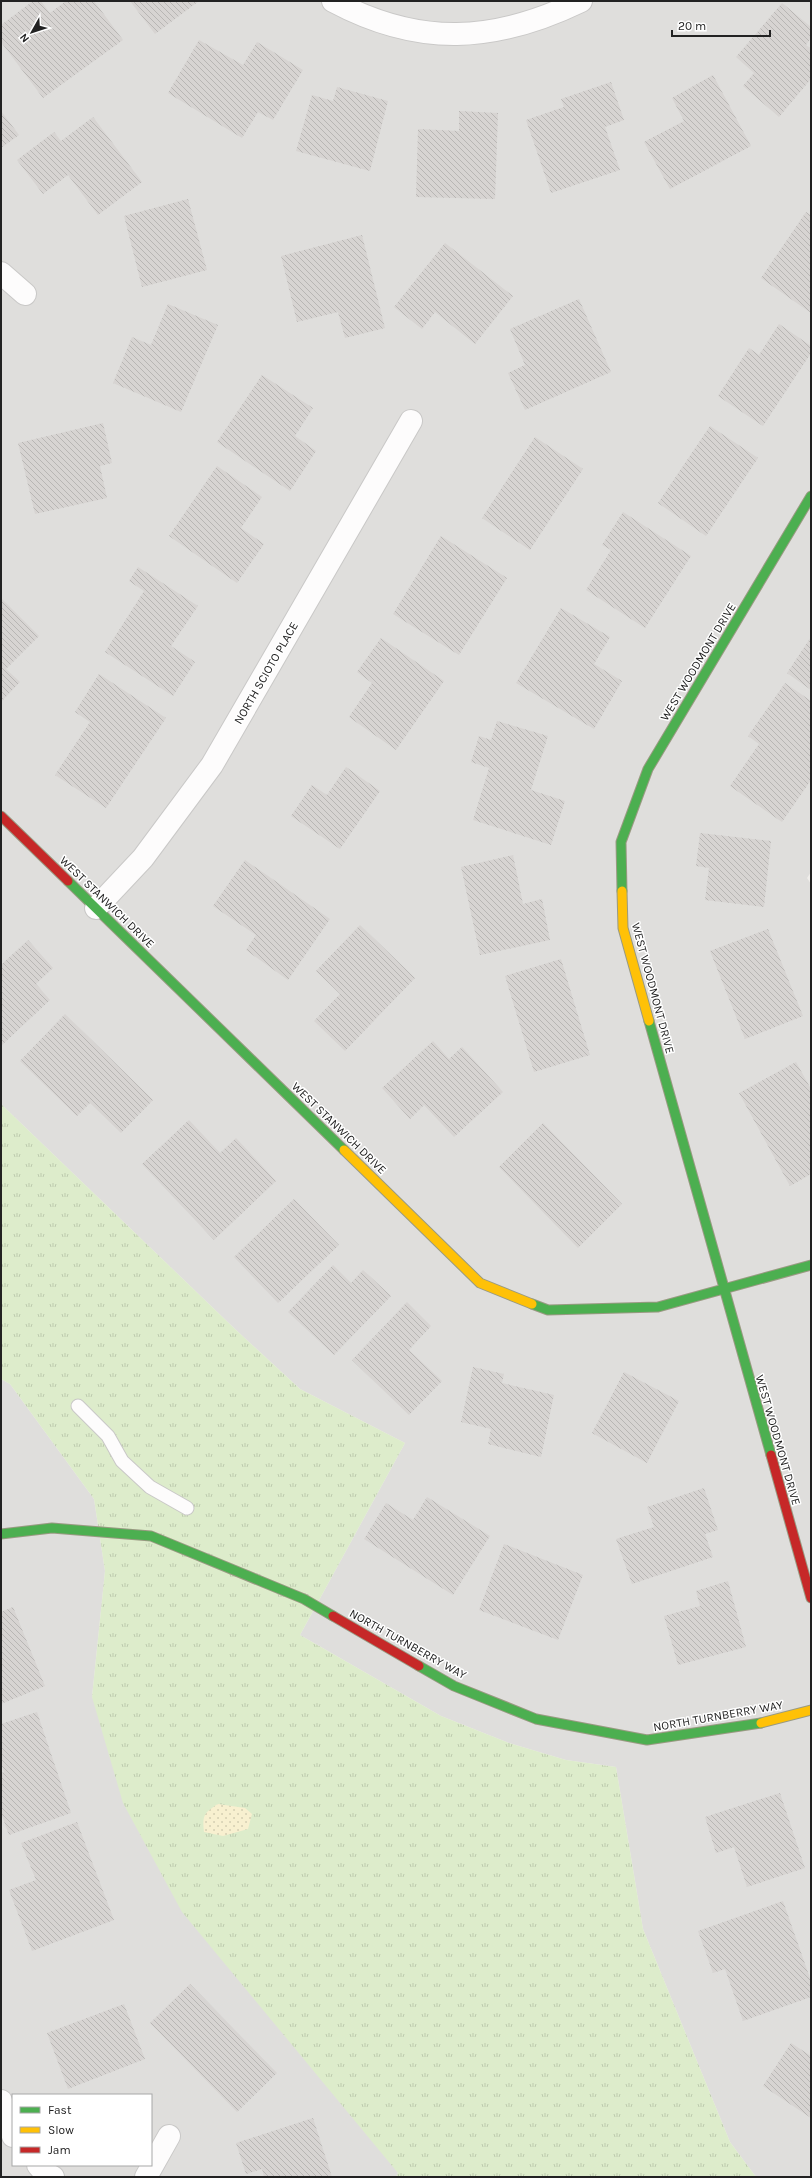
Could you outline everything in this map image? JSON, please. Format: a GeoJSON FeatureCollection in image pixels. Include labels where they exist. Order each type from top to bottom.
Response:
{"type":"FeatureCollection","features":[{"type":"Feature","properties":{"kind":"street"},"geometry":{"type":"LineString","coordinates":[[333,1],[357,14],[394,27],[431,34],[472,33],[512,27],[548,17],[581,1]]}},
{"type":"Feature","properties":{"kind":"street"},"geometry":{"type":"LineString","coordinates":[[1,273],[25,294]]}},
{"type":"Feature","properties":{"kind":"street","name":"NORTH SCIOTO PLACE"},"geometry":{"type":"LineString","coordinates":[[96,908],[143,858],[212,765],[411,421]]}},
{"type":"Feature","properties":{"kind":"street","name":"WEST WOODMONT DRIVE"},"geometry":{"type":"LineString","coordinates":[[811,496],[648,769],[621,842],[623,928],[723,1289],[811,1598]]}},
{"type":"Feature","properties":{"kind":"street","name":"WEST STANWICH DRIVE"},"geometry":{"type":"LineString","coordinates":[[1,816],[480,1283],[548,1310],[658,1307],[723,1289]]}},
{"type":"Feature","properties":{"kind":"street"},"geometry":{"type":"LineString","coordinates":[[723,1289],[811,1265]]}},
{"type":"Feature","properties":{"kind":"street","name":"NORTH TURNBERRY WAY"},"geometry":{"type":"LineString","coordinates":[[1,1534],[52,1528],[151,1536],[304,1599],[454,1686],[536,1719],[647,1740],[762,1723],[811,1710]]}},
{"type":"Feature","properties":{"kind":"street"},"geometry":{"type":"LineString","coordinates":[[1,2101],[12,2133]]}},
{"type":"Feature","properties":{"kind":"street"},"geometry":{"type":"LineString","coordinates":[[146,2177],[169,2136]]}},
{"type":"Feature","properties":{"kind":"street"},"geometry":{"type":"LineString","coordinates":[[39,2166],[44,2172],[53,2177]]}},
{"type":"Feature","properties":{"kind":"lane"},"geometry":{"type":"LineString","coordinates":[[78,1406],[108,1436],[122,1461],[150,1487],[187,1508]]}},
{"type":"Feature","properties":{"kind":"shaded area"},"geometry":{"type":"Polygon","coordinates":[[[1,1],[811,1],[811,872],[807,878],[811,884],[811,2177],[756,2177],[730,2142],[643,1929],[616,1767],[566,1760],[509,1743],[441,1716],[300,1635],[405,1443],[300,1389],[236,1330],[1,1104],[1,1]]]}},
{"type":"Feature","properties":{"kind":"shaded area"},"geometry":{"type":"Polygon","coordinates":[[[1,1379],[10,1384],[94,1499],[105,1571],[92,1697],[398,2173],[396,2177],[1,2177],[1,1379]]]}},
{"type":"Feature","properties":{"kind":"green space"},"geometry":{"type":"Polygon","coordinates":[[[1,1104],[236,1330],[300,1389],[405,1443],[300,1635],[441,1716],[509,1743],[566,1760],[616,1767],[643,1929],[730,2142],[756,2177],[396,2177],[398,2173],[182,1912],[123,1803],[92,1697],[105,1571],[94,1499],[10,1384],[1,1379],[1,1104]]]}},
{"type":"Feature","properties":{"kind":"sand"},"geometry":{"type":"Polygon","coordinates":[[[218,1804],[245,1808],[252,1814],[248,1829],[223,1836],[204,1832],[203,1822],[205,1815],[218,1804]]]}},
{"type":"Feature","properties":{"kind":"building"},"geometry":{"type":"Polygon","coordinates":[[[33,1],[41,1],[50,13],[66,1],[94,1],[123,40],[43,98],[1,42],[1,25],[33,1]]]}},
{"type":"Feature","properties":{"kind":"building"},"geometry":{"type":"Polygon","coordinates":[[[130,1],[199,1],[155,34],[130,1]]]}},
{"type":"Feature","properties":{"kind":"building"},"geometry":{"type":"Polygon","coordinates":[[[782,3],[811,27],[811,38],[806,45],[811,49],[811,79],[779,117],[743,86],[754,73],[736,57],[782,3]]]}},
{"type":"Feature","properties":{"kind":"building"},"geometry":{"type":"Polygon","coordinates":[[[199,40],[243,65],[257,42],[303,70],[273,120],[258,112],[242,138],[168,93],[199,40]]]}},
{"type":"Feature","properties":{"kind":"building"},"geometry":{"type":"Polygon","coordinates":[[[713,75],[751,146],[670,189],[644,142],[684,121],[672,98],[713,75]]]}},
{"type":"Feature","properties":{"kind":"building"},"geometry":{"type":"Polygon","coordinates":[[[611,82],[624,120],[605,127],[620,170],[551,193],[526,120],[564,107],[561,99],[611,82]]]}},
{"type":"Feature","properties":{"kind":"building"},"geometry":{"type":"Polygon","coordinates":[[[337,87],[388,101],[370,171],[296,151],[312,95],[333,101],[337,87]]]}},
{"type":"Feature","properties":{"kind":"building"},"geometry":{"type":"Polygon","coordinates":[[[1,111],[19,135],[1,148],[1,111]]]}},
{"type":"Feature","properties":{"kind":"building"},"geometry":{"type":"Polygon","coordinates":[[[459,111],[498,113],[495,199],[416,197],[418,129],[459,131],[459,111]]]}},
{"type":"Feature","properties":{"kind":"building"},"geometry":{"type":"Polygon","coordinates":[[[93,117],[142,182],[98,215],[68,175],[43,194],[17,160],[54,132],[61,141],[93,117]]]}},
{"type":"Feature","properties":{"kind":"building"},"geometry":{"type":"Polygon","coordinates":[[[188,199],[207,270],[142,287],[124,216],[188,199]]]}},
{"type":"Feature","properties":{"kind":"building"},"geometry":{"type":"Polygon","coordinates":[[[806,212],[811,215],[811,313],[761,278],[806,212]]]}},
{"type":"Feature","properties":{"kind":"building"},"geometry":{"type":"Polygon","coordinates":[[[362,235],[385,328],[345,338],[338,312],[297,322],[281,256],[362,235]]]}},
{"type":"Feature","properties":{"kind":"building"},"geometry":{"type":"Polygon","coordinates":[[[445,243],[513,296],[475,344],[435,312],[422,329],[394,307],[445,243]]]}},
{"type":"Feature","properties":{"kind":"building"},"geometry":{"type":"Polygon","coordinates":[[[579,299],[611,372],[525,410],[508,373],[525,365],[510,329],[579,299]]]}},
{"type":"Feature","properties":{"kind":"building"},"geometry":{"type":"Polygon","coordinates":[[[168,304],[218,325],[181,412],[113,383],[132,337],[151,345],[168,304]]]}},
{"type":"Feature","properties":{"kind":"building"},"geometry":{"type":"Polygon","coordinates":[[[779,324],[811,346],[811,353],[763,426],[718,396],[749,348],[759,355],[779,324]]]}},
{"type":"Feature","properties":{"kind":"building"},"geometry":{"type":"Polygon","coordinates":[[[262,375],[313,408],[295,436],[316,451],[290,491],[217,442],[262,375]]]}},
{"type":"Feature","properties":{"kind":"building"},"geometry":{"type":"Polygon","coordinates":[[[103,423],[112,463],[100,466],[107,498],[35,514],[18,443],[103,423]]]}},
{"type":"Feature","properties":{"kind":"building"},"geometry":{"type":"Polygon","coordinates":[[[710,426],[758,458],[706,536],[658,503],[710,426]]]}},
{"type":"Feature","properties":{"kind":"building"},"geometry":{"type":"Polygon","coordinates":[[[535,437],[583,469],[530,550],[482,518],[535,437]]]}},
{"type":"Feature","properties":{"kind":"building"},"geometry":{"type":"Polygon","coordinates":[[[217,466],[262,497],[241,528],[264,544],[237,583],[169,536],[217,466]]]}},
{"type":"Feature","properties":{"kind":"building"},"geometry":{"type":"Polygon","coordinates":[[[623,512],[691,556],[645,628],[586,590],[611,550],[602,545],[623,512]]]}},
{"type":"Feature","properties":{"kind":"building"},"geometry":{"type":"Polygon","coordinates":[[[441,536],[507,578],[459,655],[393,614],[441,536]]]}},
{"type":"Feature","properties":{"kind":"building"},"geometry":{"type":"Polygon","coordinates":[[[138,567],[198,606],[171,646],[195,662],[173,696],[105,652],[144,591],[129,581],[138,567]]]}},
{"type":"Feature","properties":{"kind":"building"},"geometry":{"type":"Polygon","coordinates":[[[1,598],[39,636],[6,669],[20,682],[1,702],[1,598]]]}},
{"type":"Feature","properties":{"kind":"building"},"geometry":{"type":"Polygon","coordinates":[[[561,608],[610,637],[594,664],[622,681],[594,729],[516,683],[561,608]]]}},
{"type":"Feature","properties":{"kind":"building"},"geometry":{"type":"Polygon","coordinates":[[[811,637],[811,690],[787,673],[811,637]]]}},
{"type":"Feature","properties":{"kind":"building"},"geometry":{"type":"Polygon","coordinates":[[[381,638],[444,681],[396,750],[349,717],[372,683],[357,672],[381,638]]]}},
{"type":"Feature","properties":{"kind":"building"},"geometry":{"type":"Polygon","coordinates":[[[99,674],[166,718],[106,808],[55,775],[90,722],[75,712],[99,674]]]}},
{"type":"Feature","properties":{"kind":"building"},"geometry":{"type":"Polygon","coordinates":[[[785,683],[811,701],[811,780],[782,822],[730,786],[759,744],[748,736],[785,683]]]}},
{"type":"Feature","properties":{"kind":"building"},"geometry":{"type":"Polygon","coordinates":[[[497,721],[548,736],[531,790],[565,801],[551,845],[473,820],[489,768],[471,762],[479,736],[491,740],[497,721]]]}},
{"type":"Feature","properties":{"kind":"building"},"geometry":{"type":"Polygon","coordinates":[[[346,767],[380,791],[340,849],[291,816],[312,785],[327,795],[346,767]]]}},
{"type":"Feature","properties":{"kind":"building"},"geometry":{"type":"Polygon","coordinates":[[[700,833],[771,841],[764,907],[705,900],[709,868],[696,866],[700,833]]]}},
{"type":"Feature","properties":{"kind":"building"},"geometry":{"type":"Polygon","coordinates":[[[513,855],[523,904],[542,899],[550,940],[480,955],[461,867],[513,855]]]}},
{"type":"Feature","properties":{"kind":"building"},"geometry":{"type":"Polygon","coordinates":[[[245,860],[330,919],[288,980],[246,950],[256,935],[213,906],[245,860]]]}},
{"type":"Feature","properties":{"kind":"building"},"geometry":{"type":"Polygon","coordinates":[[[360,925],[415,978],[345,1051],[314,1021],[340,994],[316,971],[360,925]]]}},
{"type":"Feature","properties":{"kind":"building"},"geometry":{"type":"Polygon","coordinates":[[[768,929],[803,1016],[745,1039],[710,951],[768,929]]]}},
{"type":"Feature","properties":{"kind":"building"},"geometry":{"type":"Polygon","coordinates":[[[28,940],[53,968],[36,984],[50,1000],[1,1046],[1,965],[28,940]]]}},
{"type":"Feature","properties":{"kind":"building"},"geometry":{"type":"Polygon","coordinates":[[[561,959],[590,1055],[534,1072],[505,976],[561,959]]]}},
{"type":"Feature","properties":{"kind":"building"},"geometry":{"type":"Polygon","coordinates":[[[65,1014],[153,1100],[121,1133],[90,1103],[77,1116],[20,1061],[65,1014]]]}},
{"type":"Feature","properties":{"kind":"building"},"geometry":{"type":"Polygon","coordinates":[[[433,1041],[449,1059],[462,1047],[503,1092],[454,1137],[424,1105],[410,1119],[382,1088],[433,1041]]]}},
{"type":"Feature","properties":{"kind":"building"},"geometry":{"type":"Polygon","coordinates":[[[796,1062],[811,1089],[811,1174],[790,1186],[739,1093],[796,1062]]]}},
{"type":"Feature","properties":{"kind":"building"},"geometry":{"type":"Polygon","coordinates":[[[189,1120],[220,1153],[236,1138],[276,1181],[214,1240],[142,1164],[189,1120]]]}},
{"type":"Feature","properties":{"kind":"building"},"geometry":{"type":"Polygon","coordinates":[[[543,1123],[622,1204],[578,1248],[499,1167],[543,1123]]]}},
{"type":"Feature","properties":{"kind":"building"},"geometry":{"type":"Polygon","coordinates":[[[294,1199],[339,1245],[278,1303],[234,1257],[294,1199]]]}},
{"type":"Feature","properties":{"kind":"building"},"geometry":{"type":"Polygon","coordinates":[[[333,1265],[351,1283],[363,1270],[391,1296],[334,1355],[288,1312],[333,1265]]]}},
{"type":"Feature","properties":{"kind":"building"},"geometry":{"type":"Polygon","coordinates":[[[407,1302],[431,1326],[409,1350],[442,1381],[409,1415],[352,1360],[407,1302]]]}},
{"type":"Feature","properties":{"kind":"building"},"geometry":{"type":"Polygon","coordinates":[[[473,1367],[504,1374],[502,1383],[554,1395],[541,1457],[488,1444],[491,1429],[461,1422],[473,1367]]]}},
{"type":"Feature","properties":{"kind":"building"},"geometry":{"type":"Polygon","coordinates":[[[624,1372],[679,1401],[647,1463],[592,1433],[624,1372]]]}},
{"type":"Feature","properties":{"kind":"building"},"geometry":{"type":"Polygon","coordinates":[[[704,1488],[718,1530],[705,1534],[713,1557],[632,1584],[616,1539],[654,1527],[647,1507],[704,1488]]]}},
{"type":"Feature","properties":{"kind":"building"},"geometry":{"type":"Polygon","coordinates":[[[427,1497],[490,1536],[453,1595],[364,1539],[386,1503],[413,1520],[427,1497]]]}},
{"type":"Feature","properties":{"kind":"building"},"geometry":{"type":"Polygon","coordinates":[[[504,1544],[583,1575],[558,1640],[479,1610],[504,1544]]]}},
{"type":"Feature","properties":{"kind":"building"},"geometry":{"type":"Polygon","coordinates":[[[728,1581],[746,1647],[678,1665],[664,1616],[700,1606],[696,1591],[728,1581]]]}},
{"type":"Feature","properties":{"kind":"building"},"geometry":{"type":"Polygon","coordinates":[[[13,1607],[45,1686],[1,1704],[1,1612],[13,1607]]]}},
{"type":"Feature","properties":{"kind":"building"},"geometry":{"type":"Polygon","coordinates":[[[37,1712],[71,1813],[9,1835],[1,1813],[1,1773],[4,1772],[1,1764],[1,1724],[37,1712]]]}},
{"type":"Feature","properties":{"kind":"building"},"geometry":{"type":"Polygon","coordinates":[[[780,1793],[805,1868],[747,1887],[734,1847],[716,1853],[705,1817],[780,1793]]]}},
{"type":"Feature","properties":{"kind":"building"},"geometry":{"type":"Polygon","coordinates":[[[77,1822],[114,1920],[32,1951],[9,1890],[36,1880],[21,1843],[77,1822]]]}},
{"type":"Feature","properties":{"kind":"building"},"geometry":{"type":"Polygon","coordinates":[[[783,1901],[811,1981],[811,1997],[743,2021],[725,1969],[713,1973],[698,1931],[783,1901]]]}},
{"type":"Feature","properties":{"kind":"building"},"geometry":{"type":"Polygon","coordinates":[[[190,1984],[277,2073],[237,2112],[150,2023],[190,1984]]]}},
{"type":"Feature","properties":{"kind":"building"},"geometry":{"type":"Polygon","coordinates":[[[124,2004],[145,2059],[68,2089],[47,2033],[124,2004]]]}},
{"type":"Feature","properties":{"kind":"building"},"geometry":{"type":"Polygon","coordinates":[[[791,2043],[811,2056],[811,2118],[763,2086],[791,2043]]]}},
{"type":"Feature","properties":{"kind":"building"},"geometry":{"type":"Polygon","coordinates":[[[313,2118],[332,2177],[264,2177],[262,2169],[246,2174],[236,2143],[313,2118]]]}},
{"type":"Feature","properties":{"kind":"traffic: fast"},"geometry":{"type":"LineString","coordinates":[[622,891],[621,842],[648,769],[811,496]]}},
{"type":"Feature","properties":{"kind":"traffic: fast"},"geometry":{"type":"LineString","coordinates":[[68,881],[344,1150]]}},
{"type":"Feature","properties":{"kind":"traffic: fast"},"geometry":{"type":"LineString","coordinates":[[649,1021],[771,1455]]}},
{"type":"Feature","properties":{"kind":"traffic: fast"},"geometry":{"type":"LineString","coordinates":[[532,1304],[548,1310],[658,1307],[811,1265]]}},
{"type":"Feature","properties":{"kind":"traffic: fast"},"geometry":{"type":"LineString","coordinates":[[1,1534],[52,1528],[151,1536],[304,1599],[333,1616]]}},
{"type":"Feature","properties":{"kind":"traffic: fast"},"geometry":{"type":"LineString","coordinates":[[419,1666],[454,1686],[536,1719],[647,1740],[761,1723]]}},
{"type":"Feature","properties":{"kind":"traffic: slow"},"geometry":{"type":"LineString","coordinates":[[622,891],[623,928],[649,1021]]}},
{"type":"Feature","properties":{"kind":"traffic: slow"},"geometry":{"type":"LineString","coordinates":[[344,1150],[480,1283],[532,1304]]}},
{"type":"Feature","properties":{"kind":"traffic: slow"},"geometry":{"type":"LineString","coordinates":[[761,1723],[811,1710]]}},
{"type":"Feature","properties":{"kind":"traffic: jam"},"geometry":{"type":"LineString","coordinates":[[1,816],[68,881]]}},
{"type":"Feature","properties":{"kind":"traffic: jam"},"geometry":{"type":"LineString","coordinates":[[771,1455],[811,1598]]}},
{"type":"Feature","properties":{"kind":"traffic: jam"},"geometry":{"type":"LineString","coordinates":[[333,1616],[419,1666]]}}]}
